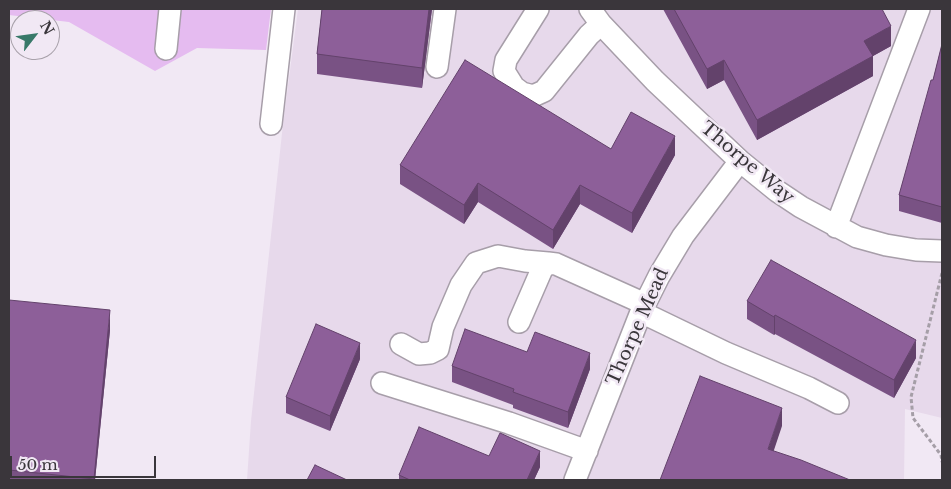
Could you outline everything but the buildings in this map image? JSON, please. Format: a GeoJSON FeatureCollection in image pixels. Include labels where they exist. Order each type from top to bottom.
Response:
{"type":"FeatureCollection","features":[{"type":"Feature","properties":{"kind":"street"},"geometry":{"type":"LineString","coordinates":[[166,49],[170,9]]}},
{"type":"Feature","properties":{"kind":"street"},"geometry":{"type":"LineString","coordinates":[[271,124],[284,9]]}},
{"type":"Feature","properties":{"kind":"street"},"geometry":{"type":"LineString","coordinates":[[437,67],[445,9]]}},
{"type":"Feature","properties":{"kind":"street"},"geometry":{"type":"LineString","coordinates":[[538,9],[506,60],[504,71],[514,87],[522,93],[533,96],[544,91],[589,36],[596,16]]}},
{"type":"Feature","properties":{"kind":"street"},"geometry":{"type":"LineString","coordinates":[[836,227],[919,9]]}},
{"type":"Feature","properties":{"kind":"street","name":"Thorpe Way"},"geometry":{"type":"LineString","coordinates":[[596,16],[655,81],[740,161],[776,191],[801,208],[857,238],[916,250],[942,251]]}},
{"type":"Feature","properties":{"kind":"street","name":"Thorpe Mead"},"geometry":{"type":"LineString","coordinates":[[575,480],[643,308],[659,276],[683,236],[740,161]]}},
{"type":"Feature","properties":{"kind":"street"},"geometry":{"type":"LineString","coordinates":[[401,344],[419,354],[430,353],[438,348],[443,327],[461,285],[476,263],[498,256],[556,264],[726,353],[809,388],[838,403]]}},
{"type":"Feature","properties":{"kind":"street"},"geometry":{"type":"LineString","coordinates":[[519,322],[542,269],[548,264]]}},
{"type":"Feature","properties":{"kind":"street"},"geometry":{"type":"LineString","coordinates":[[382,382],[586,451]]}},
{"type":"Feature","properties":{"kind":"path"},"geometry":{"type":"LineString","coordinates":[[942,273],[911,397],[913,418],[941,455],[942,462]]}},
{"type":"Feature","properties":{"kind":"shaded area"},"geometry":{"type":"Polygon","coordinates":[[[9,9],[271,9],[266,50],[197,48],[155,71],[69,22],[60,21],[60,10],[10,10],[9,15],[9,9]]]}},
{"type":"Feature","properties":{"kind":"shaded area"},"geometry":{"type":"Polygon","coordinates":[[[298,9],[942,9],[942,418],[905,409],[904,480],[247,480],[251,421],[283,124],[298,9]]]}}]}
